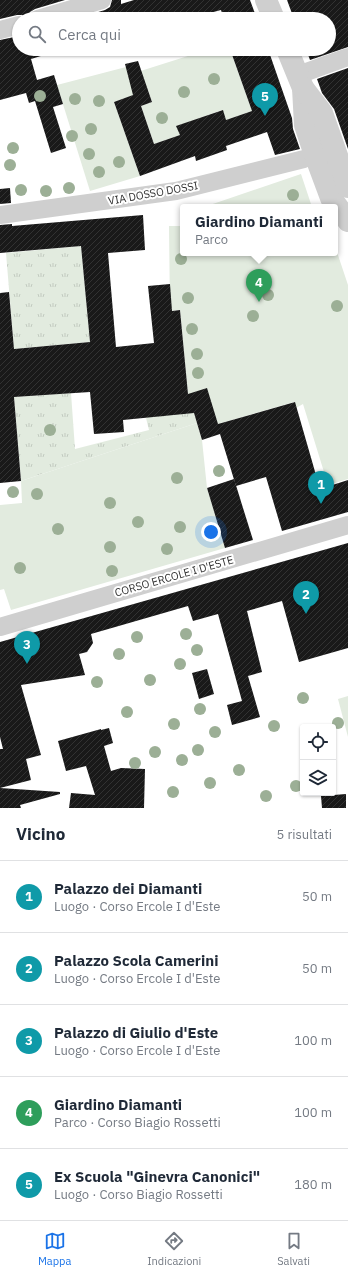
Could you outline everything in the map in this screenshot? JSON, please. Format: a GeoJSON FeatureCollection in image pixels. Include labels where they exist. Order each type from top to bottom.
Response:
{"type":"FeatureCollection","features":[{"type":"Feature","properties":{"kind":"street"},"geometry":{"type":"LineString","coordinates":[[62,12],[102,0]]}},
{"type":"Feature","properties":{"kind":"street"},"geometry":{"type":"LineString","coordinates":[[266,0],[271,12]]}},
{"type":"Feature","properties":{"kind":"street"},"geometry":{"type":"LineString","coordinates":[[0,30],[12,27]]}},
{"type":"Feature","properties":{"kind":"street"},"geometry":{"type":"LineString","coordinates":[[290,56],[300,82],[322,113],[348,187]]}},
{"type":"Feature","properties":{"kind":"street"},"geometry":{"type":"LineString","coordinates":[[300,82],[348,57]]}},
{"type":"Feature","properties":{"kind":"street"},"geometry":{"type":"LineString","coordinates":[[300,82],[305,125],[331,198],[335,204]]}},
{"type":"Feature","properties":{"kind":"street","name":"VIA DOSSO DOSSI"},"geometry":{"type":"LineString","coordinates":[[0,215],[176,191],[304,159]]}},
{"type":"Feature","properties":{"kind":"street"},"geometry":{"type":"LineString","coordinates":[[338,207],[348,221]]}},
{"type":"Feature","properties":{"kind":"street","name":"CORSO ERCOLE I D'ESTE"},"geometry":{"type":"LineString","coordinates":[[0,627],[348,526]]}},
{"type":"Feature","properties":{"kind":"green space"},"geometry":{"type":"Polygon","coordinates":[[[188,56],[232,56],[252,111],[226,120],[222,110],[177,126],[180,135],[154,144],[141,106],[152,102],[148,90],[114,102],[140,176],[90,191],[57,85],[126,67],[128,75],[188,56]]]}},
{"type":"Feature","properties":{"kind":"green space"},"geometry":{"type":"Polygon","coordinates":[[[301,174],[311,204],[213,204],[301,174]]]}},
{"type":"Feature","properties":{"kind":"green space"},"geometry":{"type":"Polygon","coordinates":[[[169,226],[180,226],[180,256],[338,255],[348,285],[348,479],[328,485],[303,404],[296,408],[294,402],[218,424],[188,394],[180,310],[170,311],[169,226]]]}},
{"type":"Feature","properties":{"kind":"green space"},"geometry":{"type":"Polygon","coordinates":[[[81,246],[90,342],[14,349],[6,253],[81,246]]]}},
{"type":"Feature","properties":{"kind":"green space"},"geometry":{"type":"Polygon","coordinates":[[[71,393],[75,449],[149,430],[146,418],[188,394],[197,423],[21,481],[14,397],[71,393]]]}},
{"type":"Feature","properties":{"kind":"green space"},"geometry":{"type":"Polygon","coordinates":[[[197,423],[202,440],[207,488],[225,548],[11,610],[4,589],[0,590],[0,505],[22,503],[21,481],[197,423]]]}},
{"type":"Feature","properties":{"kind":"green space"},"geometry":{"type":"Polygon","coordinates":[[[348,696],[348,737],[338,699],[348,696]]]}},
{"type":"Feature","properties":{"kind":"building"},"geometry":{"type":"Polygon","coordinates":[[[0,0],[65,0],[35,9],[30,12],[12,12],[12,16],[0,19],[0,0]]]}},
{"type":"Feature","properties":{"kind":"building"},"geometry":{"type":"Polygon","coordinates":[[[112,0],[121,0],[121,4],[134,0],[250,0],[254,12],[222,12],[221,10],[213,12],[98,12],[110,7],[112,0]]]}},
{"type":"Feature","properties":{"kind":"building"},"geometry":{"type":"Polygon","coordinates":[[[287,0],[348,0],[348,47],[336,51],[336,12],[291,12],[287,0]]]}},
{"type":"Feature","properties":{"kind":"building"},"geometry":{"type":"Polygon","coordinates":[[[12,37],[12,56],[41,56],[31,59],[37,80],[54,75],[63,104],[53,107],[66,148],[51,153],[35,101],[29,103],[26,93],[0,100],[0,40],[12,37]]]}},
{"type":"Feature","properties":{"kind":"building"},"geometry":{"type":"Polygon","coordinates":[[[232,56],[270,56],[292,118],[293,129],[300,149],[275,155],[267,132],[226,146],[227,150],[196,161],[195,156],[140,176],[114,102],[133,95],[125,64],[138,61],[152,102],[141,106],[154,144],[180,135],[176,126],[223,110],[226,120],[252,111],[232,56]]]}},
{"type":"Feature","properties":{"kind":"building"},"geometry":{"type":"Polygon","coordinates":[[[309,56],[322,56],[310,60],[309,56]]]}},
{"type":"Feature","properties":{"kind":"building"},"geometry":{"type":"Polygon","coordinates":[[[348,68],[348,149],[334,109],[322,93],[317,79],[348,68]]]}},
{"type":"Feature","properties":{"kind":"building"},"geometry":{"type":"Polygon","coordinates":[[[10,188],[11,203],[0,204],[0,189],[10,188]]]}},
{"type":"Feature","properties":{"kind":"building"},"geometry":{"type":"Polygon","coordinates":[[[143,215],[145,250],[108,253],[116,347],[154,343],[148,286],[170,284],[172,311],[180,310],[188,394],[207,388],[218,424],[295,402],[320,489],[348,480],[348,512],[282,531],[266,477],[236,486],[220,434],[202,440],[194,413],[123,420],[124,432],[94,434],[90,392],[14,397],[21,481],[0,483],[0,293],[9,292],[14,349],[90,342],[81,246],[0,253],[0,225],[12,224],[12,226],[143,215]]]}},
{"type":"Feature","properties":{"kind":"building"},"geometry":{"type":"Polygon","coordinates":[[[234,479],[253,540],[225,548],[207,488],[234,479]]]}},
{"type":"Feature","properties":{"kind":"building"},"geometry":{"type":"Polygon","coordinates":[[[348,543],[348,648],[299,662],[282,601],[247,611],[262,672],[248,676],[260,717],[232,725],[227,705],[242,701],[218,614],[193,621],[188,606],[91,634],[93,643],[87,652],[79,654],[85,675],[21,685],[41,755],[26,759],[31,780],[0,788],[0,749],[3,749],[0,737],[0,642],[348,543]]]}},
{"type":"Feature","properties":{"kind":"building"},"geometry":{"type":"Polygon","coordinates":[[[207,669],[214,694],[199,699],[192,673],[207,669]]]}},
{"type":"Feature","properties":{"kind":"building"},"geometry":{"type":"Polygon","coordinates":[[[109,728],[113,743],[104,746],[111,771],[121,768],[145,769],[144,808],[69,808],[71,793],[95,795],[86,766],[66,771],[58,741],[109,728]]]}},
{"type":"Feature","properties":{"kind":"building"},"geometry":{"type":"Polygon","coordinates":[[[0,788],[60,792],[60,794],[20,805],[21,808],[0,808],[0,788]]]}},
{"type":"Feature","properties":{"kind":"building"},"geometry":{"type":"Polygon","coordinates":[[[346,794],[346,808],[322,808],[321,796],[346,794]]]}},
{"type":"Feature","properties":{"kind":"place","name":"Ex Scuola \"Ginevra Canonici\""},"geometry":{"type":"Point","coordinates":[265,116]}},
{"type":"Feature","properties":{"kind":"place","name":"Giardino Diamanti"},"geometry":{"type":"Point","coordinates":[259,302]}},
{"type":"Feature","properties":{"kind":"place","name":"Palazzo dei Diamanti"},"geometry":{"type":"Point","coordinates":[321,504]}},
{"type":"Feature","properties":{"kind":"place","name":"Palazzo Scola Camerini"},"geometry":{"type":"Point","coordinates":[306,614]}},
{"type":"Feature","properties":{"kind":"place","name":"Palazzo di Giulio d'Este"},"geometry":{"type":"Point","coordinates":[27,664]}}]}
